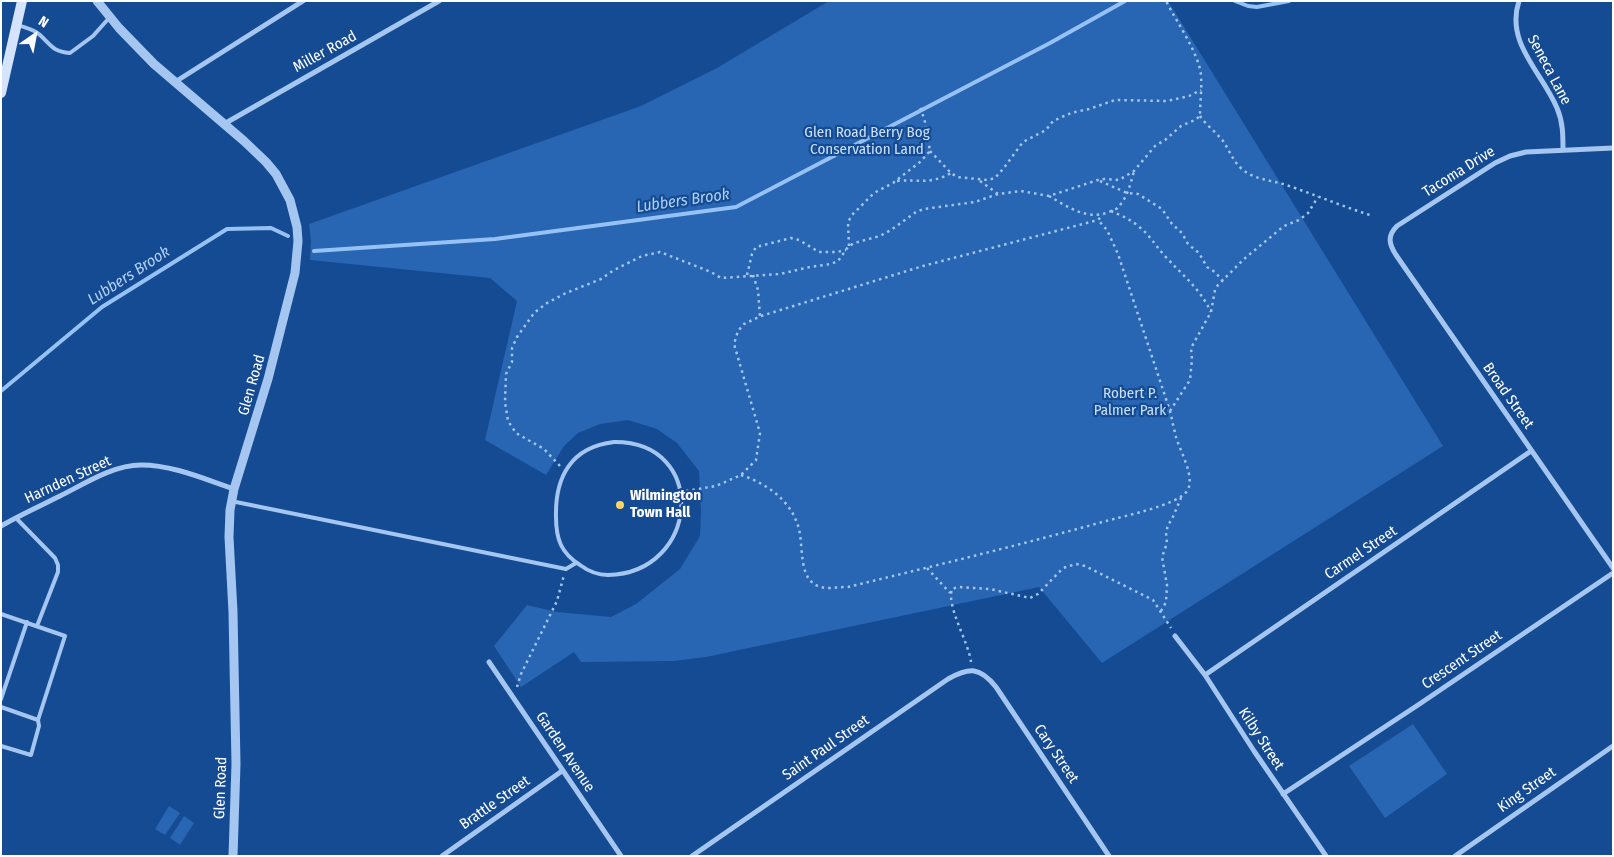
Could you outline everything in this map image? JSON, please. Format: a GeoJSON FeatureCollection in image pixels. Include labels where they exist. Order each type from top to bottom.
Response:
{"type":"FeatureCollection","features":[{"type":"Feature","properties":{"kind":"main road"},"geometry":{"type":"LineString","coordinates":[[1,94],[22,1]]}},
{"type":"Feature","properties":{"kind":"street","name":"Glen Road"},"geometry":{"type":"LineString","coordinates":[[97,1],[142,52],[174,82],[257,152],[276,174],[294,213],[298,241],[295,273],[280,337],[231,501],[230,537],[236,764],[233,856]]}},
{"type":"Feature","properties":{"kind":"street"},"geometry":{"type":"LineString","coordinates":[[174,82],[303,1]]}},
{"type":"Feature","properties":{"kind":"street","name":"Miller Road"},"geometry":{"type":"LineString","coordinates":[[223,124],[439,1]]}},
{"type":"Feature","properties":{"kind":"street","name":"Seneca Lane"},"geometry":{"type":"LineString","coordinates":[[1519,1],[1516,20],[1517,36],[1558,109],[1562,128],[1563,150]]}},
{"type":"Feature","properties":{"kind":"street","name":"Tacoma Drive"},"geometry":{"type":"LineString","coordinates":[[1390,236],[1401,223],[1502,159],[1518,154],[1613,148]]}},
{"type":"Feature","properties":{"kind":"street","name":"Broad Street"},"geometry":{"type":"LineString","coordinates":[[1390,236],[1389,241],[1396,255],[1613,568]]}},
{"type":"Feature","properties":{"kind":"street","name":"Carmel Street"},"geometry":{"type":"LineString","coordinates":[[1205,675],[1531,451]]}},
{"type":"Feature","properties":{"kind":"street","name":"Harnden Street"},"geometry":{"type":"LineString","coordinates":[[1,526],[114,470],[128,466],[141,465],[172,469],[234,489]]}},
{"type":"Feature","properties":{"kind":"street","name":"Crescent Street"},"geometry":{"type":"LineString","coordinates":[[1283,794],[1613,573]]}},
{"type":"Feature","properties":{"kind":"street","name":"Kilby Street"},"geometry":{"type":"LineString","coordinates":[[1175,636],[1205,675],[1326,856]]}},
{"type":"Feature","properties":{"kind":"street","name":"Garden Avenue"},"geometry":{"type":"LineString","coordinates":[[489,662],[621,856]]}},
{"type":"Feature","properties":{"kind":"street","name":"Cary Street"},"geometry":{"type":"LineString","coordinates":[[969,670],[978,671],[988,677],[996,687],[1109,856]]}},
{"type":"Feature","properties":{"kind":"street","name":"Saint Paul Street"},"geometry":{"type":"LineString","coordinates":[[692,856],[948,679],[969,670]]}},
{"type":"Feature","properties":{"kind":"street","name":"King Street"},"geometry":{"type":"LineString","coordinates":[[1455,856],[1613,746]]}},
{"type":"Feature","properties":{"kind":"street","name":"Brattle Street"},"geometry":{"type":"LineString","coordinates":[[442,856],[562,771]]}},
{"type":"Feature","properties":{"kind":"lane"},"geometry":{"type":"LineString","coordinates":[[17,25],[40,34],[49,46],[59,52],[70,53],[93,36],[110,17]]}},
{"type":"Feature","properties":{"kind":"lane"},"geometry":{"type":"LineString","coordinates":[[606,443],[630,443],[653,452],[666,463],[675,476],[681,492],[682,508],[676,532],[667,546],[649,562],[630,572],[606,575],[587,570],[576,563],[561,548],[556,529],[557,493],[566,470],[576,458],[590,448],[606,443]]}},
{"type":"Feature","properties":{"kind":"lane"},"geometry":{"type":"LineString","coordinates":[[231,501],[566,569],[576,563]]}},
{"type":"Feature","properties":{"kind":"lane"},"geometry":{"type":"LineString","coordinates":[[16,518],[55,558],[58,564],[58,572],[37,626]]}},
{"type":"Feature","properties":{"kind":"lane"},"geometry":{"type":"LineString","coordinates":[[1,614],[65,636],[38,720],[40,726],[31,755],[1,746]]}},
{"type":"Feature","properties":{"kind":"lane"},"geometry":{"type":"LineString","coordinates":[[1,699],[27,622]]}},
{"type":"Feature","properties":{"kind":"lane"},"geometry":{"type":"LineString","coordinates":[[1,707],[38,720]]}},
{"type":"Feature","properties":{"kind":"path"},"geometry":{"type":"LineString","coordinates":[[1166,1],[1196,55],[1201,76],[1200,116],[1207,126],[1222,140],[1236,164],[1256,178],[1285,185],[1373,216]]}},
{"type":"Feature","properties":{"kind":"path"},"geometry":{"type":"LineString","coordinates":[[920,106],[924,117],[930,151],[950,173],[957,177],[979,180],[995,178],[1023,142],[1041,133],[1053,122],[1071,113],[1115,100],[1167,101],[1189,96],[1201,90]]}},
{"type":"Feature","properties":{"kind":"path"},"geometry":{"type":"LineString","coordinates":[[1049,196],[1098,180],[1119,180],[1134,171],[1155,146],[1181,126],[1200,116]]}},
{"type":"Feature","properties":{"kind":"path"},"geometry":{"type":"LineString","coordinates":[[850,246],[848,222],[852,215],[874,193],[896,181],[920,162],[930,151]]}},
{"type":"Feature","properties":{"kind":"path"},"geometry":{"type":"LineString","coordinates":[[681,492],[716,486],[741,475],[756,460],[760,433],[734,344],[738,331],[744,324],[760,317],[923,266],[1098,220],[1103,215],[1119,207],[1127,193],[1134,171]]}},
{"type":"Feature","properties":{"kind":"path"},"geometry":{"type":"LineString","coordinates":[[896,181],[928,182],[937,180],[950,173]]}},
{"type":"Feature","properties":{"kind":"path"},"geometry":{"type":"LineString","coordinates":[[979,180],[998,194]]}},
{"type":"Feature","properties":{"kind":"path"},"geometry":{"type":"LineString","coordinates":[[1098,180],[1127,193],[1138,194],[1162,209],[1172,224],[1182,232],[1188,244],[1199,253],[1207,267],[1215,272],[1223,281]]}},
{"type":"Feature","properties":{"kind":"path"},"geometry":{"type":"LineString","coordinates":[[566,470],[544,449],[516,433],[508,421],[506,384],[508,368],[512,362],[512,348],[517,337],[534,313],[547,303],[601,279],[642,256],[660,252],[721,278],[780,274],[838,261],[854,243],[880,236],[916,212],[924,209],[975,202],[998,194],[1021,191],[1049,196],[1070,208],[1091,216],[1103,215]]}},
{"type":"Feature","properties":{"kind":"path"},"geometry":{"type":"LineString","coordinates":[[1170,411],[1190,380],[1191,348],[1211,312],[1215,290],[1244,259],[1284,226],[1299,220],[1308,213],[1318,198]]}},
{"type":"Feature","properties":{"kind":"path"},"geometry":{"type":"LineString","coordinates":[[1111,211],[1128,219],[1149,235],[1166,258],[1196,287],[1211,312]]}},
{"type":"Feature","properties":{"kind":"path"},"geometry":{"type":"LineString","coordinates":[[1098,220],[1107,230],[1118,254],[1170,411],[1176,437],[1191,482],[1188,490],[1181,498],[1166,533],[1167,543],[1162,557],[1167,585],[1166,602],[1160,611]]}},
{"type":"Feature","properties":{"kind":"path"},"geometry":{"type":"LineString","coordinates":[[747,275],[752,254],[756,247],[785,239],[799,240],[819,252],[846,250]]}},
{"type":"Feature","properties":{"kind":"path"},"geometry":{"type":"LineString","coordinates":[[753,275],[758,290],[760,317]]}},
{"type":"Feature","properties":{"kind":"path"},"geometry":{"type":"LineString","coordinates":[[741,475],[757,480],[787,503],[798,523],[804,569],[807,578],[816,585],[827,588],[848,587],[1021,545],[1181,498]]}},
{"type":"Feature","properties":{"kind":"path"},"geometry":{"type":"LineString","coordinates":[[950,593],[954,587],[966,587],[1006,592],[1030,598],[1038,594],[1063,568],[1076,564],[1085,566],[1153,600],[1175,636]]}},
{"type":"Feature","properties":{"kind":"path"},"geometry":{"type":"LineString","coordinates":[[927,568],[950,593],[952,606],[971,658],[969,670]]}},
{"type":"Feature","properties":{"kind":"path"},"geometry":{"type":"LineString","coordinates":[[515,701],[521,674],[557,601],[566,569]]}},
{"type":"Feature","properties":{"kind":"green space","name":"Robert P. Palmer Park"},"geometry":{"type":"Polygon","coordinates":[[[829,1],[1168,1],[1443,446],[1102,663],[1039,587],[706,657],[674,661],[581,662],[574,652],[521,687],[494,646],[527,605],[557,612],[611,617],[636,604],[680,569],[700,536],[699,471],[677,443],[657,429],[628,420],[600,424],[578,433],[564,446],[546,475],[485,440],[517,301],[490,278],[310,260],[311,240],[309,224],[641,106],[717,68],[829,1]]]}},
{"type":"Feature","properties":{"kind":"green space"},"geometry":{"type":"Polygon","coordinates":[[[1413,724],[1447,774],[1385,818],[1349,766],[1413,724]]]}},
{"type":"Feature","properties":{"kind":"green space"},"geometry":{"type":"Polygon","coordinates":[[[169,806],[180,813],[165,835],[155,829],[169,806]]]}},
{"type":"Feature","properties":{"kind":"green space"},"geometry":{"type":"Polygon","coordinates":[[[184,816],[194,823],[180,845],[170,838],[184,816]]]}},
{"type":"Feature","properties":{"kind":"waterway","name":"Lubbers Brook"},"geometry":{"type":"LineString","coordinates":[[314,251],[495,239],[736,207],[1050,43],[1125,1]]}},
{"type":"Feature","properties":{"kind":"waterway","name":"Lubbers Brook"},"geometry":{"type":"LineString","coordinates":[[1235,1],[1257,7],[1289,1]]}},
{"type":"Feature","properties":{"kind":"waterway","name":"Lubbers Brook"},"geometry":{"type":"LineString","coordinates":[[1,391],[102,307],[227,229],[271,228],[288,236]]}},
{"type":"Feature","properties":{"kind":"place","name":"Wilmington Town Hall"},"geometry":{"type":"Point","coordinates":[620,505]}},
{"type":"Feature","properties":{"kind":"park label","name":"Glen Road Berry Bog Conservation Land"},"geometry":{"type":"Point","coordinates":[867,142]}}]}
